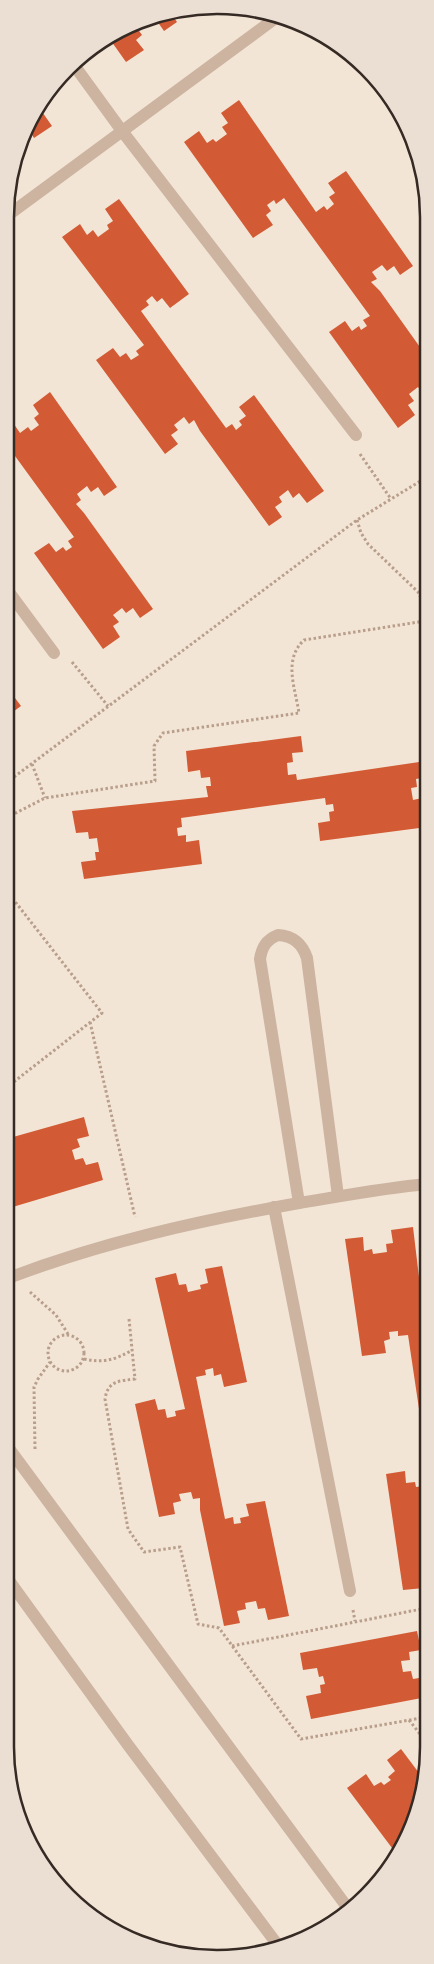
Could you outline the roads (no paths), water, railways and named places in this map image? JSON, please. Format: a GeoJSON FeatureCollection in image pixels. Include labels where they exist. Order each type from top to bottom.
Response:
{"type":"FeatureCollection","features":[{"type":"Feature","properties":{"kind":"street"},"geometry":{"type":"LineString","coordinates":[[14,211],[271,21]]}},
{"type":"Feature","properties":{"kind":"street"},"geometry":{"type":"LineString","coordinates":[[77,69],[122,131],[356,436]]}},
{"type":"Feature","properties":{"kind":"street"},"geometry":{"type":"LineString","coordinates":[[14,599],[54,653]]}},
{"type":"Feature","properties":{"kind":"street"},"geometry":{"type":"LineString","coordinates":[[299,1203],[260,958],[267,941],[278,935],[293,938],[304,949],[338,1196]]}},
{"type":"Feature","properties":{"kind":"street"},"geometry":{"type":"LineString","coordinates":[[14,1276],[84,1252],[173,1227],[338,1196],[420,1185]]}},
{"type":"Feature","properties":{"kind":"street"},"geometry":{"type":"LineString","coordinates":[[274,1207],[350,1591]]}},
{"type":"Feature","properties":{"kind":"street"},"geometry":{"type":"LineString","coordinates":[[14,1455],[345,1905]]}},
{"type":"Feature","properties":{"kind":"street"},"geometry":{"type":"LineString","coordinates":[[14,1587],[128,1745],[275,1941]]}}]}
